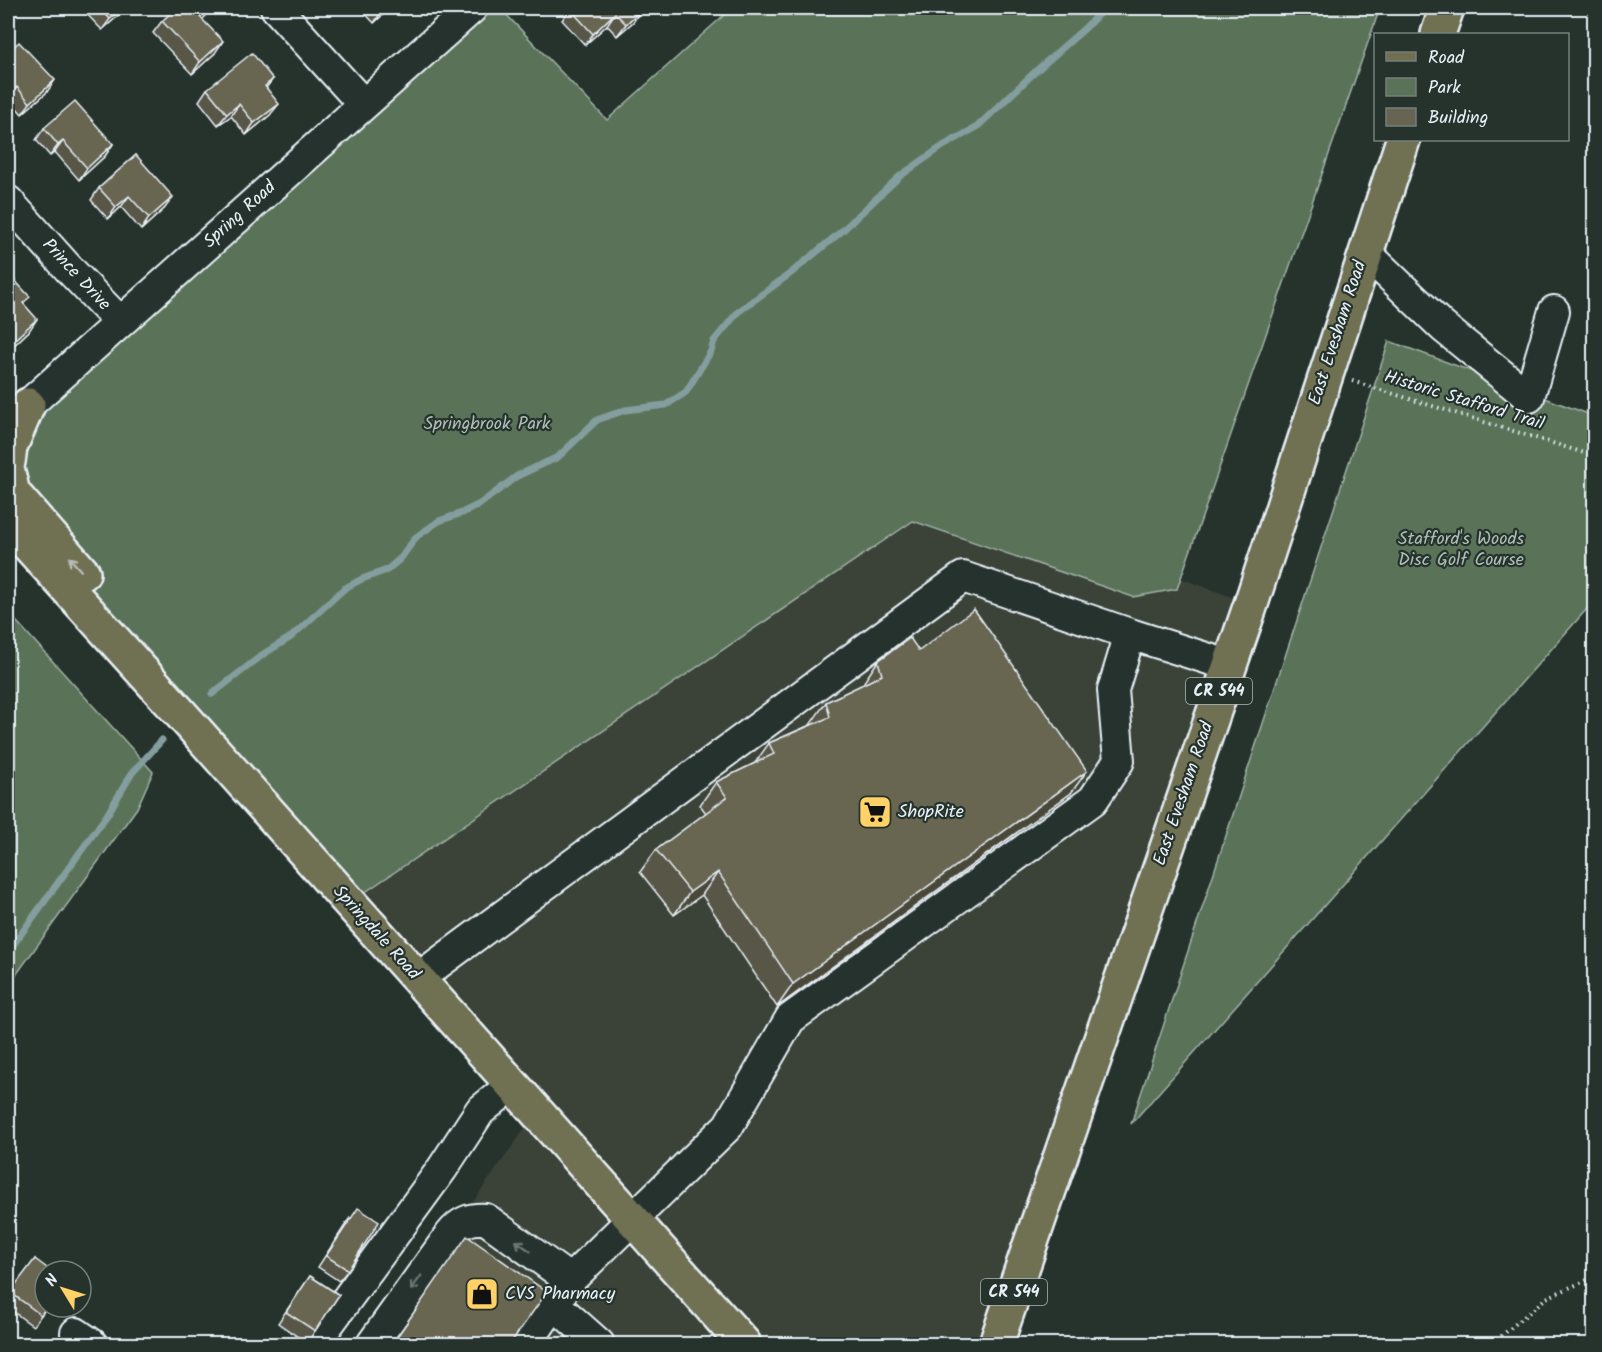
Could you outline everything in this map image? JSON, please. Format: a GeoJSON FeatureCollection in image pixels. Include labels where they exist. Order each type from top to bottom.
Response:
{"type":"FeatureCollection","features":[{"type":"Feature","properties":{"kind":"main road"},"geometry":{"type":"LineString","coordinates":[[1438,33],[1447,8]]}},
{"type":"Feature","properties":{"kind":"main road","name":"East Evesham Road"},"geometry":{"type":"LineString","coordinates":[[996,1344],[1228,665],[1251,604],[1325,372],[1403,141]]}},
{"type":"Feature","properties":{"kind":"main road"},"geometry":{"type":"LineString","coordinates":[[8,462],[18,414]]}},
{"type":"Feature","properties":{"kind":"main road"},"geometry":{"type":"LineString","coordinates":[[8,473],[13,493],[126,622],[137,665]]}},
{"type":"Feature","properties":{"kind":"main road","name":"Springdale Road"},"geometry":{"type":"LineString","coordinates":[[8,523],[742,1344]]}},
{"type":"Feature","properties":{"kind":"street"},"geometry":{"type":"LineString","coordinates":[[276,8],[363,104]]}},
{"type":"Feature","properties":{"kind":"street","name":"Spring Road"},"geometry":{"type":"LineString","coordinates":[[18,414],[472,8]]}},
{"type":"Feature","properties":{"kind":"street","name":"Prince Drive"},"geometry":{"type":"LineString","coordinates":[[8,201],[120,322]]}},
{"type":"Feature","properties":{"kind":"street"},"geometry":{"type":"LineString","coordinates":[[1365,252],[1443,327],[1529,397],[1554,311]]}},
{"type":"Feature","properties":{"kind":"street"},"geometry":{"type":"LineString","coordinates":[[417,980],[963,577],[1228,665]]}},
{"type":"Feature","properties":{"kind":"street"},"geometry":{"type":"LineString","coordinates":[[526,1344],[562,1292],[728,1126],[790,1019],[1093,800],[1119,760],[1113,690],[1130,634]]}},
{"type":"Feature","properties":{"kind":"street"},"geometry":{"type":"LineString","coordinates":[[314,1344],[442,1170],[480,1111],[512,1085]]}},
{"type":"Feature","properties":{"kind":"street"},"geometry":{"type":"LineString","coordinates":[[372,1344],[456,1227],[465,1221],[475,1219],[486,1219],[562,1292],[599,1344]]}},
{"type":"Feature","properties":{"kind":"path","name":"Historic Stafford Trail"},"geometry":{"type":"LineString","coordinates":[[1325,372],[1594,456]]}},
{"type":"Feature","properties":{"kind":"path"},"geometry":{"type":"LineString","coordinates":[[1492,1344],[1546,1298],[1594,1278]]}},
{"type":"Feature","properties":{"kind":"shaded area"},"geometry":{"type":"Polygon","coordinates":[[[925,484],[1251,604],[996,1344],[372,1344],[536,1113],[349,903],[913,521],[925,484]]]}},
{"type":"Feature","properties":{"kind":"green space","name":"Springbrook Park"},"geometry":{"type":"Polygon","coordinates":[[[472,8],[500,8],[607,120],[732,8],[1380,8],[1177,589],[1133,597],[913,521],[349,903],[8,523],[8,423],[472,8]]]}},
{"type":"Feature","properties":{"kind":"green space","name":"Stafford's Woods Disc Golf Course"},"geometry":{"type":"Polygon","coordinates":[[[1389,341],[1594,416],[1594,601],[1131,1124],[1389,341]]]}},
{"type":"Feature","properties":{"kind":"green space"},"geometry":{"type":"Polygon","coordinates":[[[8,612],[153,772],[137,808],[8,986],[8,612]]]}},
{"type":"Feature","properties":{"kind":"building"},"geometry":{"type":"Polygon","coordinates":[[[100,8],[123,8],[110,19],[100,8]]]}},
{"type":"Feature","properties":{"kind":"building"},"geometry":{"type":"Polygon","coordinates":[[[176,8],[211,8],[200,17],[223,41],[200,62],[162,21],[176,8]]]}},
{"type":"Feature","properties":{"kind":"building"},"geometry":{"type":"Polygon","coordinates":[[[638,8],[641,10],[626,24],[615,13],[593,34],[570,9],[638,8]]]}},
{"type":"Feature","properties":{"kind":"building"},"geometry":{"type":"Polygon","coordinates":[[[19,42],[55,80],[30,103],[17,87],[11,92],[8,88],[8,52],[19,42]]]}},
{"type":"Feature","properties":{"kind":"building"},"geometry":{"type":"Polygon","coordinates":[[[252,53],[273,79],[265,86],[279,104],[254,123],[239,104],[227,114],[207,89],[252,53]]]}},
{"type":"Feature","properties":{"kind":"building"},"geometry":{"type":"Polygon","coordinates":[[[75,101],[113,144],[87,168],[63,141],[58,145],[44,128],[75,101]]]}},
{"type":"Feature","properties":{"kind":"building"},"geometry":{"type":"Polygon","coordinates":[[[136,155],[173,197],[149,218],[129,196],[116,207],[99,188],[136,155]]]}},
{"type":"Feature","properties":{"kind":"building"},"geometry":{"type":"Polygon","coordinates":[[[8,273],[30,297],[23,303],[37,319],[13,341],[8,335],[8,273]]]}},
{"type":"Feature","properties":{"kind":"building","name":"ShopRite"},"geometry":{"type":"Polygon","coordinates":[[[974,609],[1087,771],[793,984],[718,872],[690,892],[656,850],[727,797],[716,782],[774,754],[769,743],[830,717],[826,702],[882,675],[878,661],[910,638],[919,651],[974,609]]]}},
{"type":"Feature","properties":{"kind":"building"},"geometry":{"type":"Polygon","coordinates":[[[358,1208],[379,1222],[348,1270],[326,1256],[358,1208]]]}},
{"type":"Feature","properties":{"kind":"building","name":"CVS Pharmacy"},"geometry":{"type":"Polygon","coordinates":[[[467,1236],[547,1292],[510,1344],[392,1344],[467,1236]]]}},
{"type":"Feature","properties":{"kind":"building"},"geometry":{"type":"Polygon","coordinates":[[[33,1262],[33,1309],[10,1292],[33,1262]]]}},
{"type":"Feature","properties":{"kind":"building"},"geometry":{"type":"Polygon","coordinates":[[[310,1276],[339,1295],[315,1331],[286,1312],[310,1276]]]}},
{"type":"Feature","properties":{"kind":"waterway"},"geometry":{"type":"LineString","coordinates":[[212,694],[265,653],[291,637],[345,588],[387,570],[401,558],[416,537],[439,521],[480,504],[517,476],[558,457],[597,420],[625,410],[666,405],[686,392],[711,351],[714,341],[738,312],[842,231],[900,176],[943,146],[977,127],[1104,8]]}},
{"type":"Feature","properties":{"kind":"waterway"},"geometry":{"type":"LineString","coordinates":[[8,952],[107,815],[132,773],[162,740]]}},
{"type":"Feature","properties":{"kind":"place","name":"ShopRite"},"geometry":{"type":"Point","coordinates":[875,812]}},
{"type":"Feature","properties":{"kind":"place","name":"CVS Pharmacy"},"geometry":{"type":"Point","coordinates":[482,1294]}}]}
